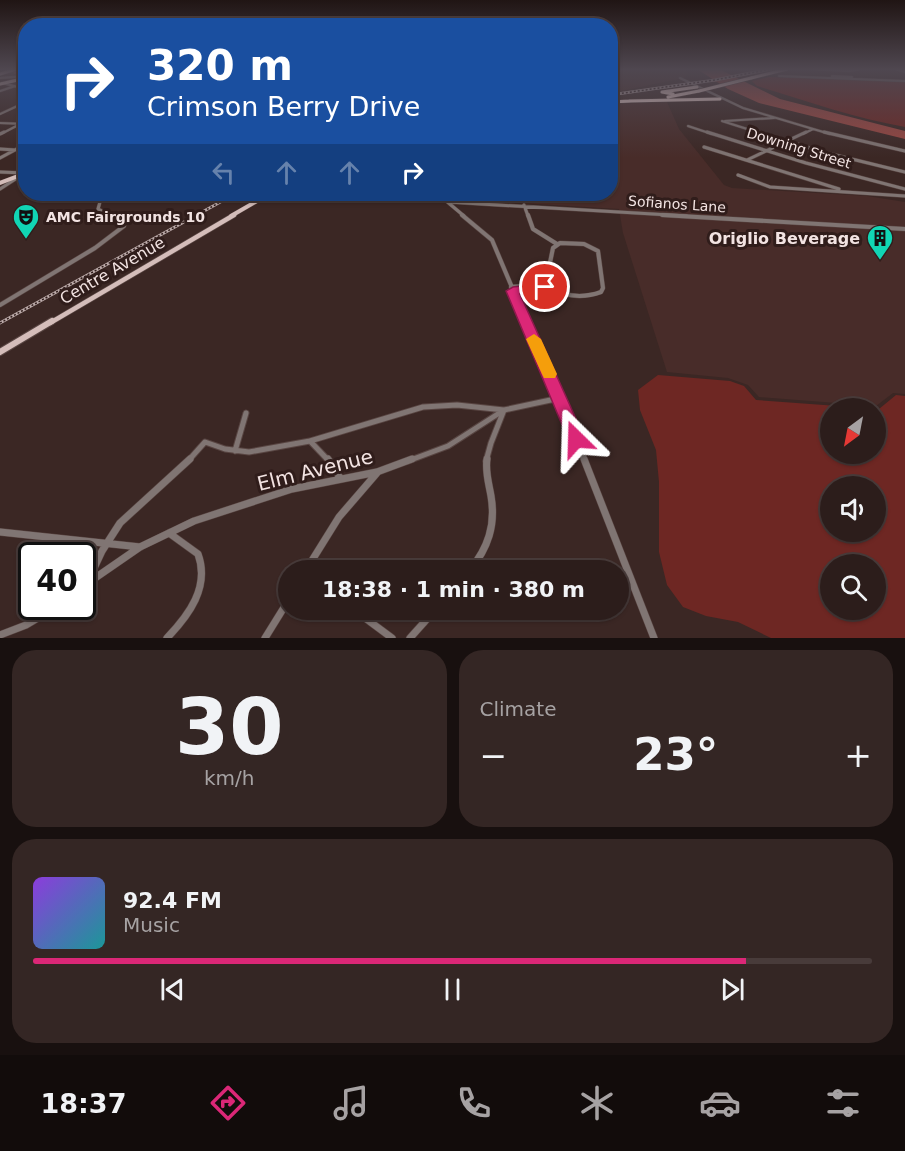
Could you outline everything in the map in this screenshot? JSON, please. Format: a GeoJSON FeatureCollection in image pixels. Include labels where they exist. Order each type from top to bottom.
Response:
{"type":"FeatureCollection","features":[{"type":"Feature","properties":{"kind":"highway"},"geometry":{"type":"LineString","coordinates":[[618,100],[640,99]]}},
{"type":"Feature","properties":{"kind":"highway"},"geometry":{"type":"LineString","coordinates":[[629,101],[645,99]]}},
{"type":"Feature","properties":{"kind":"highway"},"geometry":{"type":"LineString","coordinates":[[709,99],[720,99]]}},
{"type":"Feature","properties":{"kind":"highway"},"geometry":{"type":"LineString","coordinates":[[618,101],[720,99]]}},
{"type":"Feature","properties":{"kind":"main road"},"geometry":{"type":"LineString","coordinates":[[0,182],[18,175]]}},
{"type":"Feature","properties":{"kind":"main road","name":"Centre Avenue"},"geometry":{"type":"LineString","coordinates":[[0,352],[257,201]]}},
{"type":"Feature","properties":{"kind":"street"},"geometry":{"type":"LineString","coordinates":[[720,99],[766,116],[905,151]]}},
{"type":"Feature","properties":{"kind":"street"},"geometry":{"type":"LineString","coordinates":[[0,114],[18,106]]}},
{"type":"Feature","properties":{"kind":"street"},"geometry":{"type":"LineString","coordinates":[[766,116],[722,121],[905,172]]}},
{"type":"Feature","properties":{"kind":"street"},"geometry":{"type":"LineString","coordinates":[[0,123],[18,124]]}},
{"type":"Feature","properties":{"kind":"street"},"geometry":{"type":"LineString","coordinates":[[0,134],[18,125]]}},
{"type":"Feature","properties":{"kind":"street","name":"Downing Street"},"geometry":{"type":"LineString","coordinates":[[688,126],[767,151],[905,189]]}},
{"type":"Feature","properties":{"kind":"street"},"geometry":{"type":"LineString","coordinates":[[747,160],[813,129]]}},
{"type":"Feature","properties":{"kind":"street"},"geometry":{"type":"LineString","coordinates":[[704,147],[849,192]]}},
{"type":"Feature","properties":{"kind":"street"},"geometry":{"type":"LineString","coordinates":[[0,158],[18,148]]}},
{"type":"Feature","properties":{"kind":"street"},"geometry":{"type":"LineString","coordinates":[[0,149],[15,150]]}},
{"type":"Feature","properties":{"kind":"street"},"geometry":{"type":"LineString","coordinates":[[0,172],[18,173]]}},
{"type":"Feature","properties":{"kind":"street"},"geometry":{"type":"LineString","coordinates":[[738,175],[770,188],[905,196]]}},
{"type":"Feature","properties":{"kind":"street"},"geometry":{"type":"LineString","coordinates":[[0,189],[18,177]]}},
{"type":"Feature","properties":{"kind":"street"},"geometry":{"type":"LineString","coordinates":[[0,305],[22,294],[45,276],[100,247],[124,226],[125,221],[120,218],[99,211],[98,206],[101,201]]}},
{"type":"Feature","properties":{"kind":"street"},"geometry":{"type":"LineString","coordinates":[[448,202],[492,240],[560,398],[654,638]]}},
{"type":"Feature","properties":{"kind":"street","name":"Sofianos Lane"},"geometry":{"type":"LineString","coordinates":[[448,202],[905,229]]}},
{"type":"Feature","properties":{"kind":"street"},"geometry":{"type":"LineString","coordinates":[[512,289],[545,286],[563,294],[590,296],[601,292],[603,288],[597,251],[585,244],[557,244],[533,229],[524,205]]}},
{"type":"Feature","properties":{"kind":"street"},"geometry":{"type":"LineString","coordinates":[[545,286],[553,248],[557,244]]}},
{"type":"Feature","properties":{"kind":"street","name":"Elm Avenue"},"geometry":{"type":"LineString","coordinates":[[96,577],[140,547],[202,518],[280,492],[377,472],[448,446],[504,410],[560,398]]}},
{"type":"Feature","properties":{"kind":"street"},"geometry":{"type":"LineString","coordinates":[[96,563],[107,543],[130,512],[182,468],[205,442],[235,451],[271,450],[310,441],[423,407],[457,405],[504,410],[487,458],[486,471],[494,512],[492,531],[485,550],[478,560]]}},
{"type":"Feature","properties":{"kind":"street"},"geometry":{"type":"LineString","coordinates":[[235,451],[246,412]]}},
{"type":"Feature","properties":{"kind":"street"},"geometry":{"type":"LineString","coordinates":[[310,441],[327,458],[340,478]]}},
{"type":"Feature","properties":{"kind":"street"},"geometry":{"type":"LineString","coordinates":[[312,560],[339,517],[377,472]]}},
{"type":"Feature","properties":{"kind":"street"},"geometry":{"type":"LineString","coordinates":[[0,532],[140,547]]}},
{"type":"Feature","properties":{"kind":"street"},"geometry":{"type":"LineString","coordinates":[[167,638],[192,605],[204,575],[198,554],[169,533]]}},
{"type":"Feature","properties":{"kind":"street"},"geometry":{"type":"LineString","coordinates":[[265,638],[278,617]]}},
{"type":"Feature","properties":{"kind":"street"},"geometry":{"type":"LineString","coordinates":[[0,635],[34,620]]}},
{"type":"Feature","properties":{"kind":"street"},"geometry":{"type":"LineString","coordinates":[[368,620],[392,638]]}},
{"type":"Feature","properties":{"kind":"street"},"geometry":{"type":"LineString","coordinates":[[411,638],[427,620]]}},
{"type":"Feature","properties":{"kind":"shaded area"},"geometry":{"type":"Polygon","coordinates":[[[750,99],[780,99],[905,131],[905,139],[750,99]]]}},
{"type":"Feature","properties":{"kind":"shaded area"},"geometry":{"type":"Polygon","coordinates":[[[798,99],[905,99],[905,127],[867,119],[798,99]]]}},
{"type":"Feature","properties":{"kind":"shaded area"},"geometry":{"type":"Polygon","coordinates":[[[667,102],[679,129],[724,185],[732,188],[867,196],[905,202],[905,394],[893,393],[886,398],[820,398],[820,402],[759,397],[748,385],[728,378],[667,372],[623,233],[619,209],[485,201],[618,201],[618,104],[667,102]]]}},
{"type":"Feature","properties":{"kind":"shaded area"},"geometry":{"type":"Polygon","coordinates":[[[658,375],[730,381],[744,386],[756,400],[820,405],[820,464],[886,464],[886,403],[896,395],[905,396],[905,638],[771,638],[738,622],[706,616],[683,607],[667,585],[659,552],[659,482],[656,450],[640,410],[638,390],[658,375]]]}},
{"type":"Feature","properties":{"kind":"railway"},"geometry":{"type":"LineString","coordinates":[[0,323],[222,201]]}},
{"type":"Feature","properties":{"kind":"slow traffic"},"geometry":{"type":"LineString","coordinates":[[534,339],[549,374]]}},
{"type":"Feature","properties":{"kind":"place","name":"AMC Fairgrounds 10"},"geometry":{"type":"Point","coordinates":[26,240]}},
{"type":"Feature","properties":{"kind":"place","name":"Origlio Beverage"},"geometry":{"type":"Point","coordinates":[880,261]}},
{"type":"Feature","properties":{"kind":"route"},"geometry":{"type":"LineString","coordinates":[[545,287],[513,291],[576,439]]}}]}
